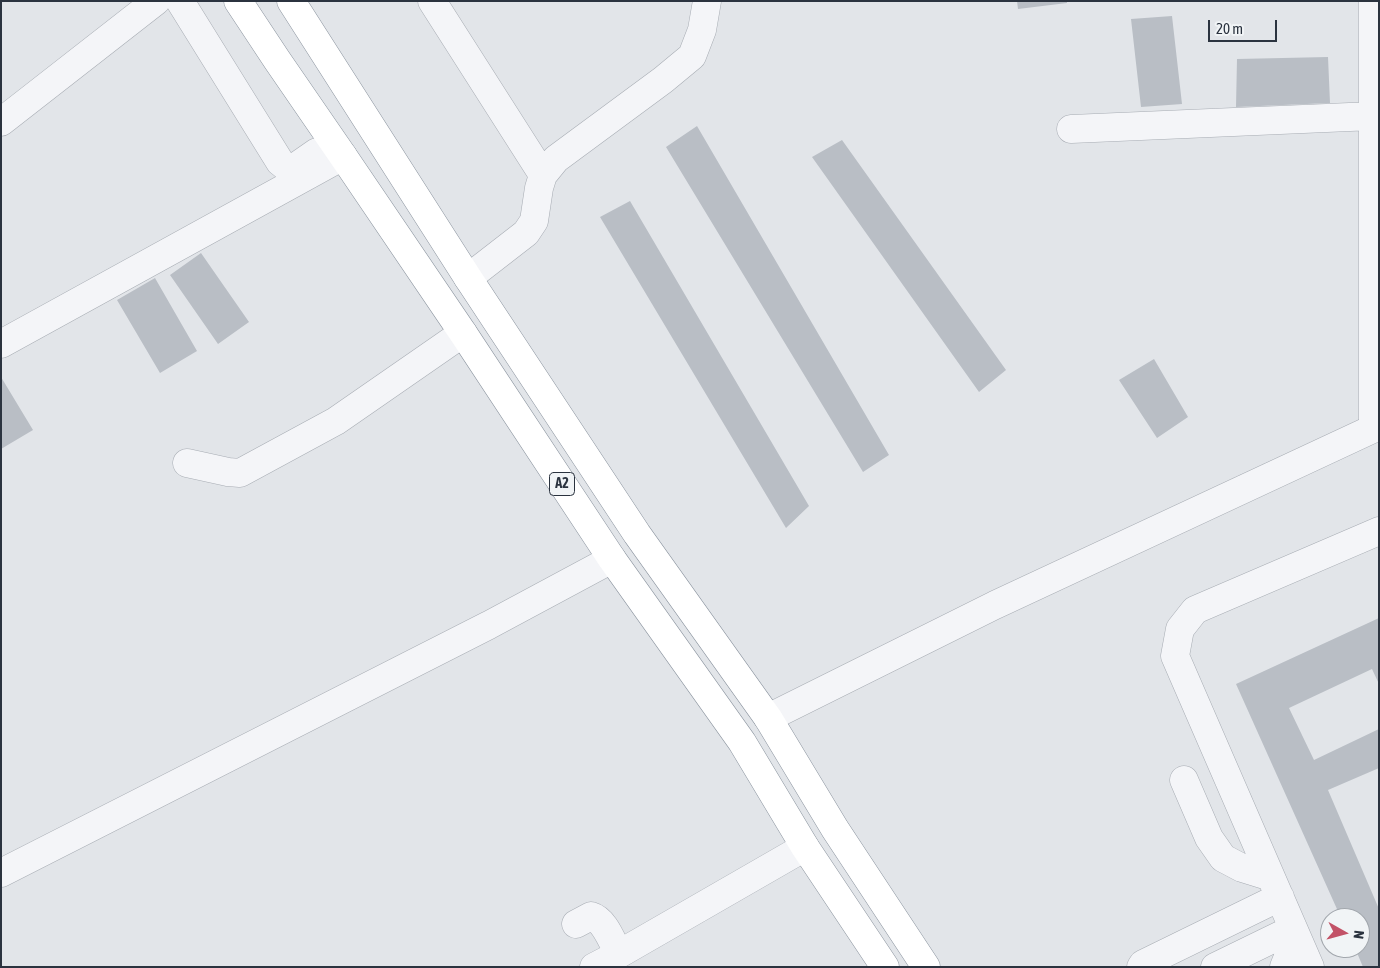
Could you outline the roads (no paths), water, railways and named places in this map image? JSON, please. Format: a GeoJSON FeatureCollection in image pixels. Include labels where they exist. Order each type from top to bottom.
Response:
{"type":"FeatureCollection","features":[{"type":"Feature","properties":{"kind":"highway","name":"A2"},"geometry":{"type":"LineString","coordinates":[[238,1],[463,333],[612,559],[742,742],[805,847],[885,967]]}},
{"type":"Feature","properties":{"kind":"highway","name":"A2"},"geometry":{"type":"LineString","coordinates":[[291,1],[468,278],[637,534],[768,718],[835,829],[926,967]]}},
{"type":"Feature","properties":{"kind":"street"},"geometry":{"type":"LineString","coordinates":[[1,122],[156,1]]}},
{"type":"Feature","properties":{"kind":"street"},"geometry":{"type":"LineString","coordinates":[[180,1],[280,162],[294,168],[338,148]]}},
{"type":"Feature","properties":{"kind":"street"},"geometry":{"type":"LineString","coordinates":[[432,1],[543,176]]}},
{"type":"Feature","properties":{"kind":"street"},"geometry":{"type":"LineString","coordinates":[[468,278],[526,233],[534,222],[539,188],[543,176],[556,159],[663,80],[692,56],[702,30],[706,1]]}},
{"type":"Feature","properties":{"kind":"street"},"geometry":{"type":"LineString","coordinates":[[768,718],[995,605],[1376,427],[1373,1]]}},
{"type":"Feature","properties":{"kind":"street"},"geometry":{"type":"LineString","coordinates":[[1071,129],[1373,116]]}},
{"type":"Feature","properties":{"kind":"street"},"geometry":{"type":"LineString","coordinates":[[1,344],[338,148]]}},
{"type":"Feature","properties":{"kind":"street"},"geometry":{"type":"LineString","coordinates":[[187,463],[240,473],[336,421],[463,333]]}},
{"type":"Feature","properties":{"kind":"street"},"geometry":{"type":"LineString","coordinates":[[1300,946],[1176,656],[1180,629],[1195,610],[1379,531]]}},
{"type":"Feature","properties":{"kind":"street"},"geometry":{"type":"LineString","coordinates":[[1,873],[489,625],[612,559]]}},
{"type":"Feature","properties":{"kind":"street"},"geometry":{"type":"LineString","coordinates":[[1184,780],[1209,838],[1223,858],[1275,887]]}},
{"type":"Feature","properties":{"kind":"street"},"geometry":{"type":"LineString","coordinates":[[594,967],[805,847]]}},
{"type":"Feature","properties":{"kind":"street"},"geometry":{"type":"LineString","coordinates":[[1141,967],[1143,964],[1275,887]]}},
{"type":"Feature","properties":{"kind":"street"},"geometry":{"type":"LineString","coordinates":[[576,924],[591,916],[596,917],[601,921],[619,954]]}},
{"type":"Feature","properties":{"kind":"street"},"geometry":{"type":"LineString","coordinates":[[1215,967],[1300,946]]}},
{"type":"Feature","properties":{"kind":"street"},"geometry":{"type":"LineString","coordinates":[[1284,967],[1288,957],[1300,946]]}}]}
